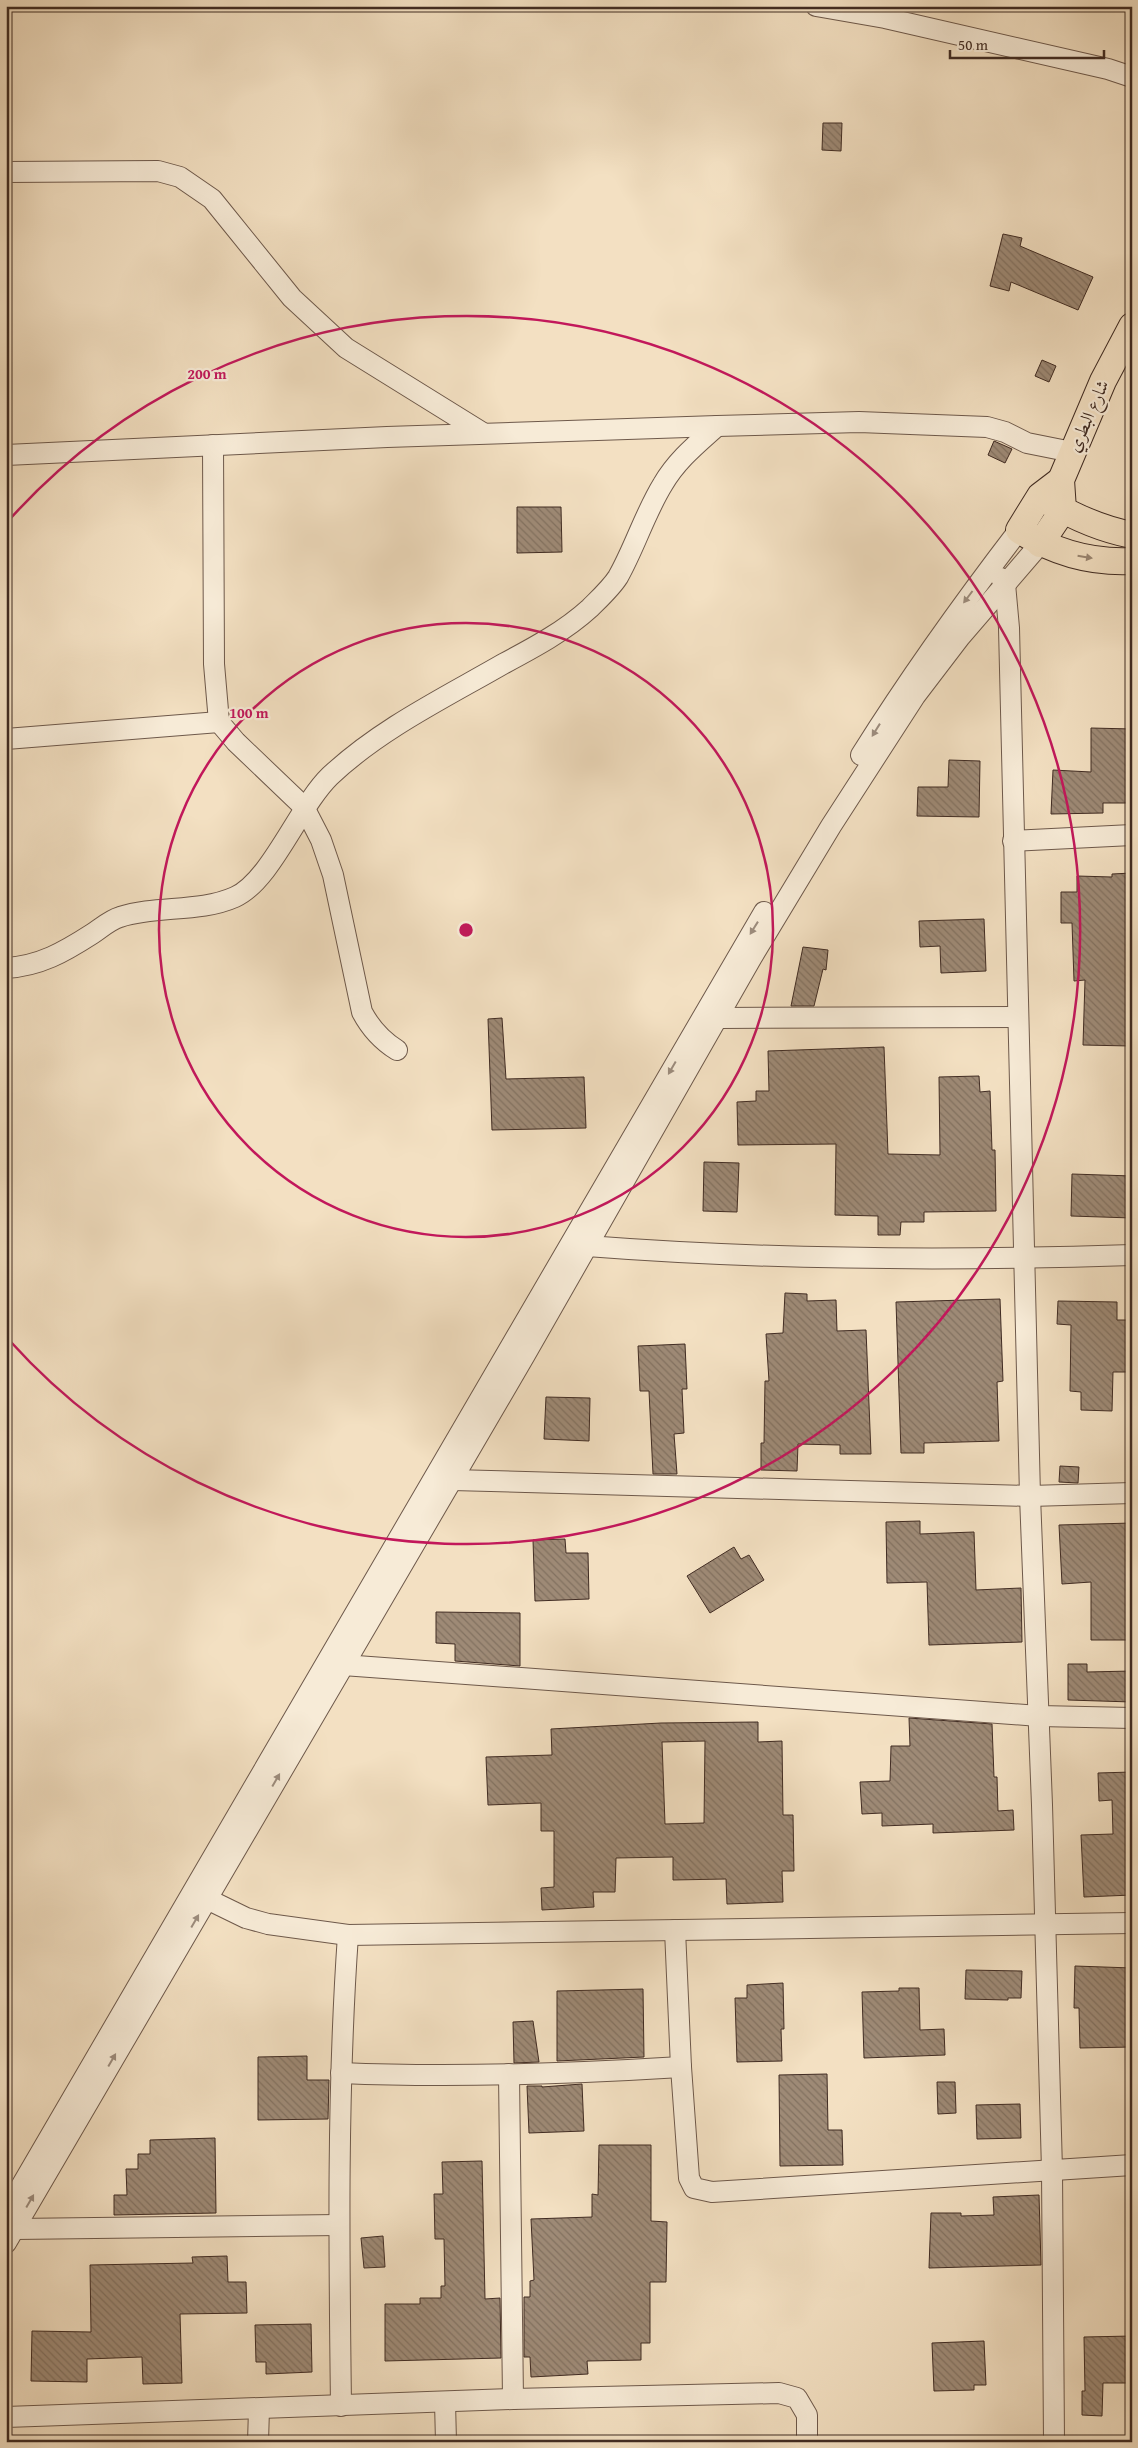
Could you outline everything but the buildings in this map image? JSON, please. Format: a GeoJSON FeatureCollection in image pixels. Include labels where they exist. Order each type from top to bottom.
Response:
{"type":"FeatureCollection","features":[{"type":"Feature","properties":{"kind":"main road","name":"شارع البطري"},"geometry":{"type":"LineString","coordinates":[[1061,480],[1103,381],[1132,326]]}},
{"type":"Feature","properties":{"kind":"main road"},"geometry":{"type":"LineString","coordinates":[[1030,537],[1040,496],[1061,480]]}},
{"type":"Feature","properties":{"kind":"main road"},"geometry":{"type":"LineString","coordinates":[[1061,480],[1063,510]]}},
{"type":"Feature","properties":{"kind":"main road"},"geometry":{"type":"LineString","coordinates":[[1040,496],[1063,510],[1107,530],[1132,535]]}},
{"type":"Feature","properties":{"kind":"main road"},"geometry":{"type":"LineString","coordinates":[[1030,537],[1063,510]]}},
{"type":"Feature","properties":{"kind":"main road"},"geometry":{"type":"LineString","coordinates":[[1030,537],[1060,552],[1086,558],[1132,561]]}},
{"type":"Feature","properties":{"kind":"street"},"geometry":{"type":"LineString","coordinates":[[816,6],[885,18],[1108,69],[1132,77]]}},
{"type":"Feature","properties":{"kind":"street"},"geometry":{"type":"LineString","coordinates":[[6,172],[158,171],[180,177],[212,199],[292,298],[346,348],[483,433]]}},
{"type":"Feature","properties":{"kind":"street"},"geometry":{"type":"LineString","coordinates":[[6,456],[213,444],[483,433],[859,422],[986,426],[1005,432],[1027,443],[1072,452]]}},
{"type":"Feature","properties":{"kind":"street"},"geometry":{"type":"LineString","coordinates":[[6,968],[39,963],[61,954],[117,918],[141,912],[203,906],[237,897],[256,880],[276,855],[304,807],[329,777],[370,744],[409,717],[544,642],[588,609],[617,578],[663,484],[681,458],[717,426]]}},
{"type":"Feature","properties":{"kind":"street"},"geometry":{"type":"LineString","coordinates":[[213,444],[214,664],[219,722],[236,742],[304,807],[321,840],[333,875],[362,1012],[370,1028],[384,1042],[398,1050]]}},
{"type":"Feature","properties":{"kind":"street"},"geometry":{"type":"LineString","coordinates":[[9,2228],[207,1900],[283,1752],[467,1422],[738,952],[901,691],[992,565],[1030,537]]}},
{"type":"Feature","properties":{"kind":"street"},"geometry":{"type":"LineString","coordinates":[[9,2228],[178,1918],[283,1752],[344,1665],[831,826],[915,696],[960,637],[1005,584],[1030,537]]}},
{"type":"Feature","properties":{"kind":"street"},"geometry":{"type":"LineString","coordinates":[[992,565],[1005,584],[1009,628],[1030,1496],[1046,1925],[1052,2170],[1054,2442]]}},
{"type":"Feature","properties":{"kind":"street"},"geometry":{"type":"LineString","coordinates":[[6,739],[219,722]]}},
{"type":"Feature","properties":{"kind":"street"},"geometry":{"type":"LineString","coordinates":[[1013,841],[1132,835]]}},
{"type":"Feature","properties":{"kind":"street"},"geometry":{"type":"LineString","coordinates":[[719,1018],[1017,1017]]}},
{"type":"Feature","properties":{"kind":"street"},"geometry":{"type":"LineString","coordinates":[[587,1246],[780,1256],[1024,1258],[1132,1255]]}},
{"type":"Feature","properties":{"kind":"street"},"geometry":{"type":"LineString","coordinates":[[452,1480],[1030,1496],[1132,1493]]}},
{"type":"Feature","properties":{"kind":"street"},"geometry":{"type":"LineString","coordinates":[[344,1665],[1038,1716],[1132,1718]]}},
{"type":"Feature","properties":{"kind":"street"},"geometry":{"type":"LineString","coordinates":[[207,1900],[246,1918],[268,1924],[348,1935],[1132,1923]]}},
{"type":"Feature","properties":{"kind":"street"},"geometry":{"type":"LineString","coordinates":[[675,1930],[680,2067],[688,2178],[694,2188],[712,2192],[1132,2165]]}},
{"type":"Feature","properties":{"kind":"street"},"geometry":{"type":"LineString","coordinates":[[341,2406],[338,2225],[348,1935]]}},
{"type":"Feature","properties":{"kind":"street"},"geometry":{"type":"LineString","coordinates":[[342,2073],[419,2076],[680,2067]]}},
{"type":"Feature","properties":{"kind":"street"},"geometry":{"type":"LineString","coordinates":[[509,2074],[513,2399]]}},
{"type":"Feature","properties":{"kind":"street"},"geometry":{"type":"LineString","coordinates":[[9,2228],[338,2225]]}},
{"type":"Feature","properties":{"kind":"street"},"geometry":{"type":"LineString","coordinates":[[6,2417],[513,2399],[779,2393],[797,2398],[807,2415],[807,2442]]}},
{"type":"Feature","properties":{"kind":"street"},"geometry":{"type":"LineString","coordinates":[[445,2402],[446,2442]]}},
{"type":"Feature","properties":{"kind":"street"},"geometry":{"type":"LineString","coordinates":[[258,2442],[259,2409]]}}]}
